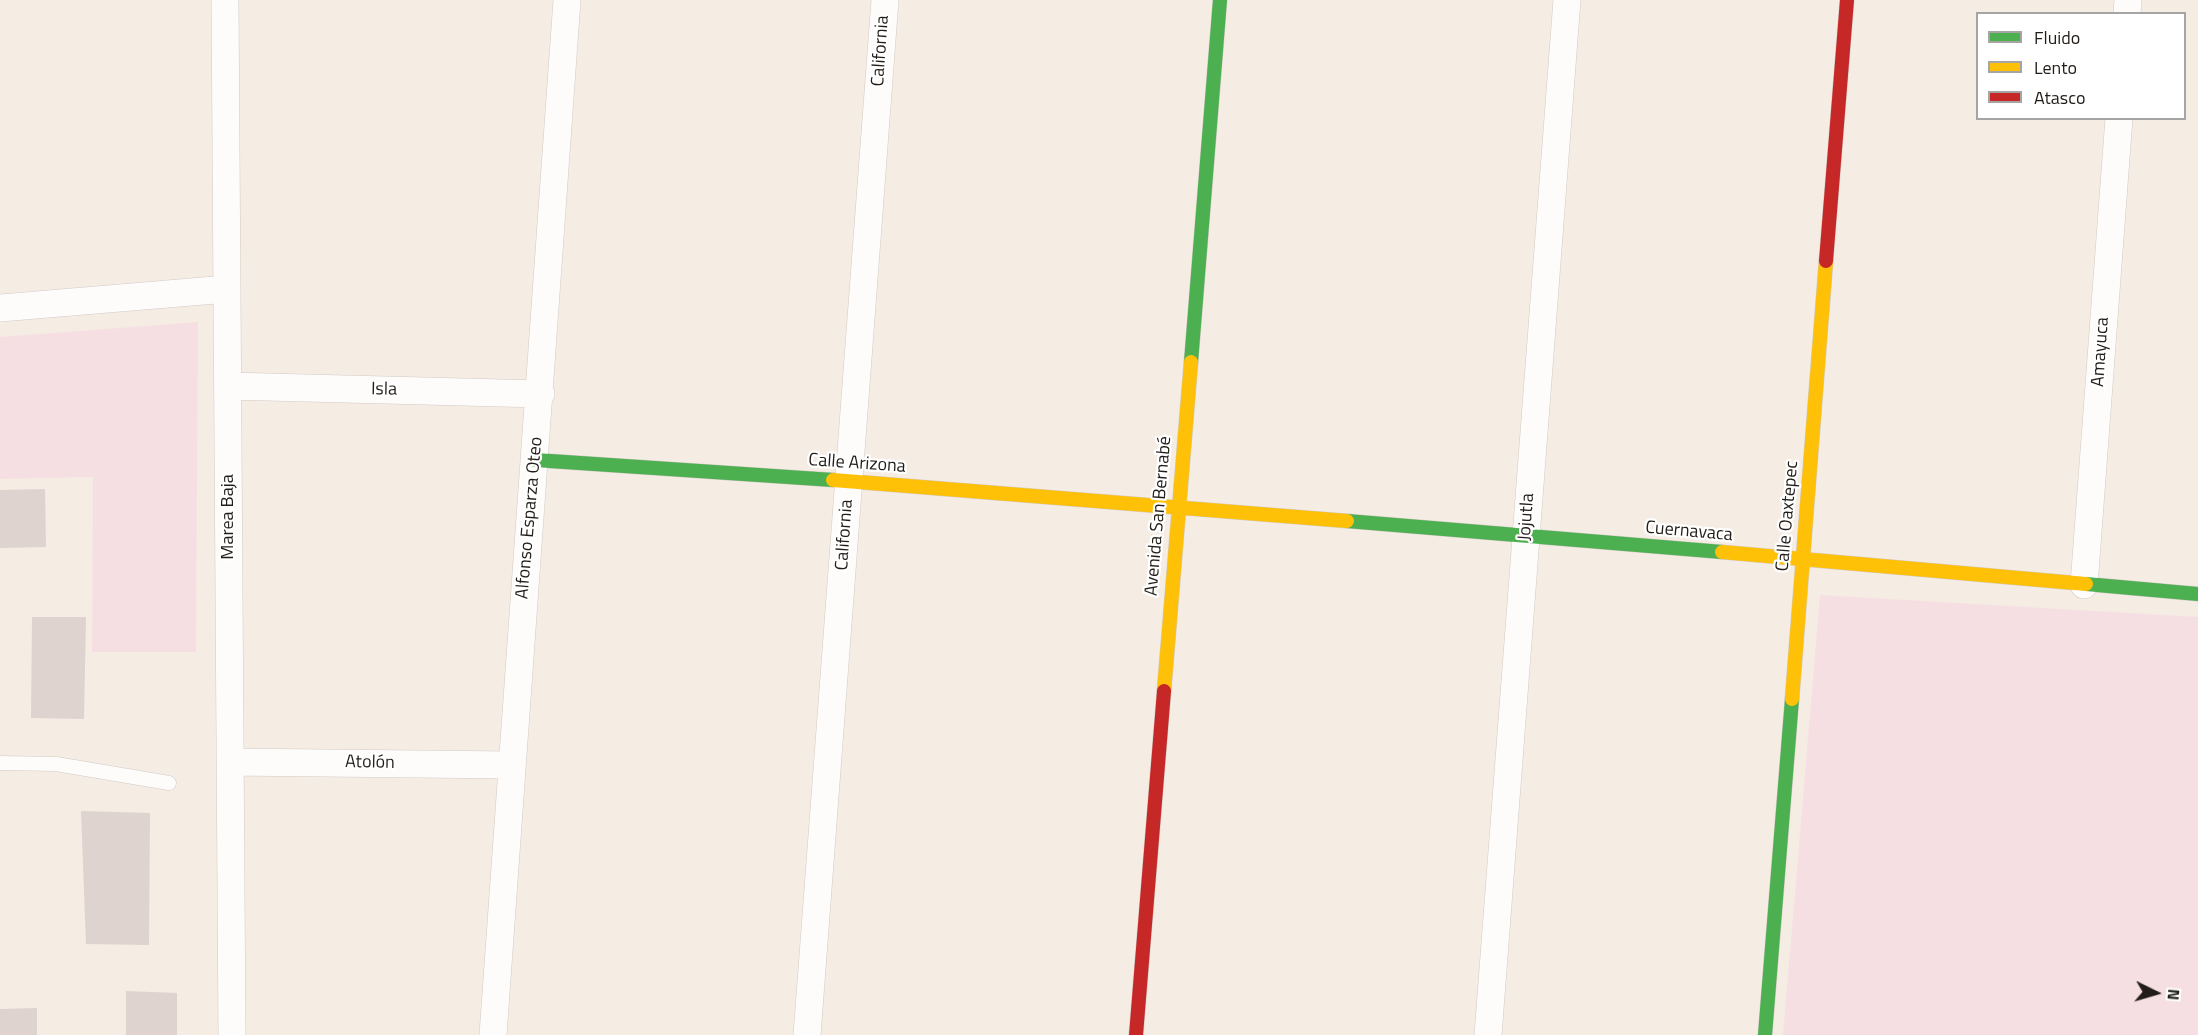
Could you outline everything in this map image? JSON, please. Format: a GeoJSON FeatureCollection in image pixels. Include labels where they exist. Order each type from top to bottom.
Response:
{"type":"FeatureCollection","features":[{"type":"Feature","properties":{"kind":"street","name":"Marea Baja"},"geometry":{"type":"LineString","coordinates":[[225,0],[232,1035]]}},
{"type":"Feature","properties":{"kind":"street","name":"Alfonso Esparza Oteo"},"geometry":{"type":"LineString","coordinates":[[493,1035],[511,765],[541,394],[567,0]]}},
{"type":"Feature","properties":{"kind":"street","name":"California"},"geometry":{"type":"LineString","coordinates":[[807,1035],[885,0]]}},
{"type":"Feature","properties":{"kind":"street","name":"Avenida San Bernabé"},"geometry":{"type":"LineString","coordinates":[[1136,1035],[1177,507],[1220,0]]}},
{"type":"Feature","properties":{"kind":"street","name":"Jojutla"},"geometry":{"type":"LineString","coordinates":[[1488,1035],[1567,0]]}},
{"type":"Feature","properties":{"kind":"street","name":"Calle Oaxtepec"},"geometry":{"type":"LineString","coordinates":[[1765,1035],[1847,0]]}},
{"type":"Feature","properties":{"kind":"street","name":"Amayuca"},"geometry":{"type":"LineString","coordinates":[[2084,585],[2119,120]]}},
{"type":"Feature","properties":{"kind":"street"},"geometry":{"type":"LineString","coordinates":[[0,308],[227,289]]}},
{"type":"Feature","properties":{"kind":"street","name":"Isla"},"geometry":{"type":"LineString","coordinates":[[228,386],[541,394]]}},
{"type":"Feature","properties":{"kind":"street","name":"Calle Arizona"},"geometry":{"type":"LineString","coordinates":[[535,460],[849,481],[1177,507]]}},
{"type":"Feature","properties":{"kind":"street","name":"Cuernavaca"},"geometry":{"type":"LineString","coordinates":[[1177,507],[2198,594]]}},
{"type":"Feature","properties":{"kind":"street","name":"Atolón"},"geometry":{"type":"LineString","coordinates":[[230,762],[511,765]]}},
{"type":"Feature","properties":{"kind":"lane"},"geometry":{"type":"LineString","coordinates":[[0,763],[56,764],[169,783]]}},
{"type":"Feature","properties":{"kind":"shaded area"},"geometry":{"type":"Polygon","coordinates":[[[198,322],[196,652],[92,652],[93,477],[0,479],[0,337],[198,322]]]}},
{"type":"Feature","properties":{"kind":"shaded area"},"geometry":{"type":"Polygon","coordinates":[[[1820,595],[2198,617],[2198,1035],[1783,1035],[1820,595]]]}},
{"type":"Feature","properties":{"kind":"building"},"geometry":{"type":"Polygon","coordinates":[[[45,489],[46,547],[0,548],[0,490],[45,489]]]}},
{"type":"Feature","properties":{"kind":"building"},"geometry":{"type":"Polygon","coordinates":[[[32,617],[86,617],[84,719],[31,718],[32,617]]]}},
{"type":"Feature","properties":{"kind":"building"},"geometry":{"type":"Polygon","coordinates":[[[81,811],[150,813],[149,945],[86,944],[81,811]]]}},
{"type":"Feature","properties":{"kind":"building"},"geometry":{"type":"Polygon","coordinates":[[[126,991],[177,993],[177,1035],[126,1035],[126,991]]]}},
{"type":"Feature","properties":{"kind":"building"},"geometry":{"type":"Polygon","coordinates":[[[37,1008],[37,1035],[0,1035],[0,1009],[37,1008]]]}},
{"type":"Feature","properties":{"kind":"traffic: fast"},"geometry":{"type":"LineString","coordinates":[[1191,362],[1220,0]]}},
{"type":"Feature","properties":{"kind":"traffic: fast"},"geometry":{"type":"LineString","coordinates":[[535,460],[833,480]]}},
{"type":"Feature","properties":{"kind":"traffic: fast"},"geometry":{"type":"LineString","coordinates":[[1347,521],[1722,552]]}},
{"type":"Feature","properties":{"kind":"traffic: fast"},"geometry":{"type":"LineString","coordinates":[[2086,584],[2198,594]]}},
{"type":"Feature","properties":{"kind":"traffic: fast"},"geometry":{"type":"LineString","coordinates":[[1765,1035],[1792,699]]}},
{"type":"Feature","properties":{"kind":"traffic: slow"},"geometry":{"type":"LineString","coordinates":[[1792,699],[1826,261]]}},
{"type":"Feature","properties":{"kind":"traffic: slow"},"geometry":{"type":"LineString","coordinates":[[1164,691],[1191,362]]}},
{"type":"Feature","properties":{"kind":"traffic: slow"},"geometry":{"type":"LineString","coordinates":[[833,480],[1347,521]]}},
{"type":"Feature","properties":{"kind":"traffic: slow"},"geometry":{"type":"LineString","coordinates":[[1722,552],[2086,584]]}},
{"type":"Feature","properties":{"kind":"traffic: jam"},"geometry":{"type":"LineString","coordinates":[[1826,261],[1847,0]]}},
{"type":"Feature","properties":{"kind":"traffic: jam"},"geometry":{"type":"LineString","coordinates":[[1136,1035],[1164,691]]}}]}
